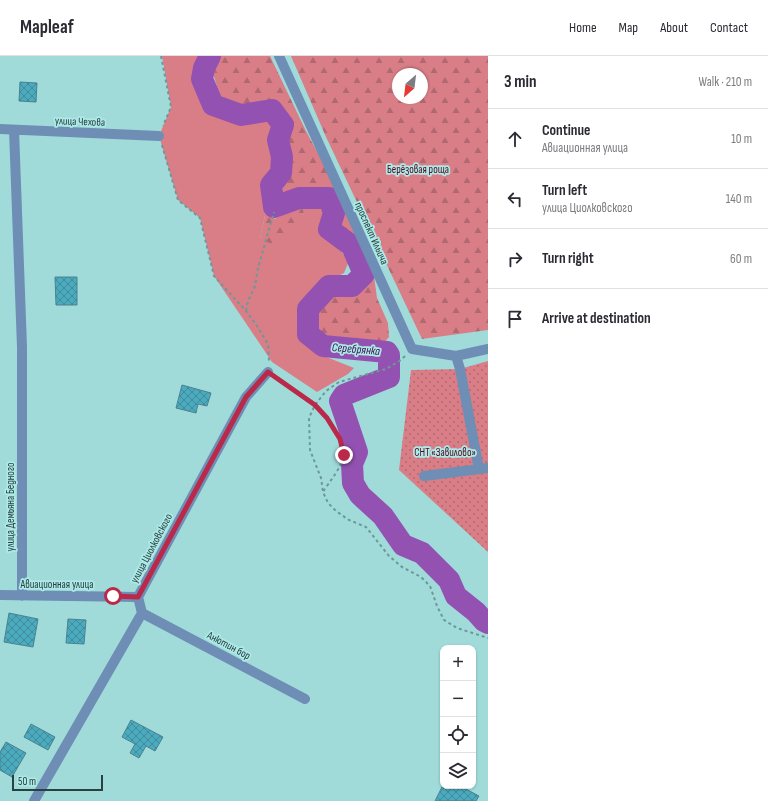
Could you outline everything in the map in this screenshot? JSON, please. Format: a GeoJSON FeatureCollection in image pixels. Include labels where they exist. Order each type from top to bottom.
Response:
{"type":"FeatureCollection","features":[{"type":"Feature","properties":{"kind":"street","name":"проспект Ильича"},"geometry":{"type":"LineString","coordinates":[[279,56],[412,349]]}},
{"type":"Feature","properties":{"kind":"street","name":"улица Чехова"},"geometry":{"type":"LineString","coordinates":[[0,129],[159,136]]}},
{"type":"Feature","properties":{"kind":"street","name":"улица Демьяна Бедного"},"geometry":{"type":"LineString","coordinates":[[14,130],[22,347],[22,596]]}},
{"type":"Feature","properties":{"kind":"street"},"geometry":{"type":"LineString","coordinates":[[412,349],[456,356],[488,349]]}},
{"type":"Feature","properties":{"kind":"street"},"geometry":{"type":"LineString","coordinates":[[424,476],[484,468],[456,356]]}},
{"type":"Feature","properties":{"kind":"street","name":"улица Циолковского"},"geometry":{"type":"LineString","coordinates":[[142,613],[138,597],[246,397],[268,372]]}},
{"type":"Feature","properties":{"kind":"street","name":"Авиационная улица"},"geometry":{"type":"LineString","coordinates":[[0,595],[138,597]]}},
{"type":"Feature","properties":{"kind":"street"},"geometry":{"type":"LineString","coordinates":[[34,801],[142,613]]}},
{"type":"Feature","properties":{"kind":"street","name":"Анютин бор"},"geometry":{"type":"LineString","coordinates":[[142,613],[306,699]]}},
{"type":"Feature","properties":{"kind":"path"},"geometry":{"type":"LineString","coordinates":[[161,56],[171,107],[159,136],[178,200],[200,218],[214,276],[246,311],[268,344],[268,372],[315,405],[327,418],[340,439],[344,455],[339,468],[323,492]]}},
{"type":"Feature","properties":{"kind":"path"},"geometry":{"type":"LineString","coordinates":[[246,311],[248,301],[255,286],[258,268],[274,212]]}},
{"type":"Feature","properties":{"kind":"path"},"geometry":{"type":"LineString","coordinates":[[412,349],[401,360],[386,369],[339,382],[326,391],[315,405],[309,418],[310,450],[321,478],[323,492],[328,503],[348,520],[366,527],[389,556],[402,567],[422,577],[430,586],[444,620],[457,628],[488,638]]}},
{"type":"Feature","properties":{"kind":"green space"},"geometry":{"type":"Polygon","coordinates":[[[162,56],[201,56],[202,59],[199,65],[198,79],[211,111],[244,122],[270,115],[277,127],[272,140],[276,162],[266,184],[266,211],[260,239],[304,214],[303,205],[326,208],[326,232],[349,261],[344,273],[327,282],[303,309],[301,336],[319,354],[354,368],[348,374],[317,392],[272,362],[214,276],[200,218],[178,200],[159,136],[171,107],[162,56]]]}},
{"type":"Feature","properties":{"kind":"green space"},"geometry":{"type":"Polygon","coordinates":[[[216,56],[270,56],[306,131],[347,207],[372,262],[377,298],[388,323],[389,337],[379,348],[326,341],[316,331],[312,313],[333,293],[357,290],[371,277],[355,243],[336,226],[339,208],[334,196],[327,193],[299,194],[284,197],[282,183],[287,160],[283,143],[287,123],[274,106],[244,111],[220,97],[213,73],[216,56]]]}},
{"type":"Feature","properties":{"kind":"green space","name":"Берёзовая роща"},"geometry":{"type":"Polygon","coordinates":[[[291,56],[488,56],[488,330],[422,339],[326,137],[291,56]]]}},
{"type":"Feature","properties":{"kind":"green space"},"geometry":{"type":"Polygon","coordinates":[[[303,205],[304,214],[282,248],[260,239],[266,211],[275,219],[284,211],[303,205]]]}},
{"type":"Feature","properties":{"kind":"green space","name":"СНТ «Завилово»"},"geometry":{"type":"Polygon","coordinates":[[[488,361],[488,552],[399,470],[411,370],[460,369],[488,361]]]}},
{"type":"Feature","properties":{"kind":"building"},"geometry":{"type":"Polygon","coordinates":[[[20,82],[37,83],[36,102],[19,101],[20,82]]]}},
{"type":"Feature","properties":{"kind":"building"},"geometry":{"type":"Polygon","coordinates":[[[55,277],[77,277],[77,305],[56,305],[55,277]]]}},
{"type":"Feature","properties":{"kind":"building"},"geometry":{"type":"Polygon","coordinates":[[[182,385],[211,393],[207,406],[198,404],[196,413],[176,408],[182,385]]]}},
{"type":"Feature","properties":{"kind":"building"},"geometry":{"type":"Polygon","coordinates":[[[9,613],[38,619],[33,647],[4,642],[9,613]]]}},
{"type":"Feature","properties":{"kind":"building"},"geometry":{"type":"Polygon","coordinates":[[[68,619],[86,620],[84,644],[66,643],[68,619]]]}},
{"type":"Feature","properties":{"kind":"building"},"geometry":{"type":"Polygon","coordinates":[[[131,720],[163,737],[155,751],[146,746],[139,758],[130,753],[135,744],[122,737],[131,720]]]}},
{"type":"Feature","properties":{"kind":"building"},"geometry":{"type":"Polygon","coordinates":[[[31,724],[55,737],[48,750],[24,737],[31,724]]]}},
{"type":"Feature","properties":{"kind":"building"},"geometry":{"type":"Polygon","coordinates":[[[6,742],[26,753],[12,777],[0,770],[0,752],[6,742]]]}},
{"type":"Feature","properties":{"kind":"building"},"geometry":{"type":"Polygon","coordinates":[[[441,789],[466,789],[479,796],[476,801],[435,801],[441,789]]]}},
{"type":"Feature","properties":{"kind":"waterway","name":"Серебрянка"},"geometry":{"type":"LineString","coordinates":[[210,56],[204,68],[202,79],[213,105],[241,115],[272,110],[283,125],[278,140],[282,157],[281,173],[271,185],[274,207],[299,198],[329,198],[334,213],[329,229],[352,246],[364,274],[352,286],[329,286],[308,309],[308,334],[323,346],[387,352],[389,355],[389,377],[344,395],[340,401],[357,452],[352,464],[353,483],[360,495],[383,516],[403,545],[422,553],[449,580],[456,596],[488,623]]}},
{"type":"Feature","properties":{"kind":"route"},"geometry":{"type":"LineString","coordinates":[[113,596],[138,597],[246,397],[268,372],[315,405],[327,418],[340,439],[344,455]]}}]}
